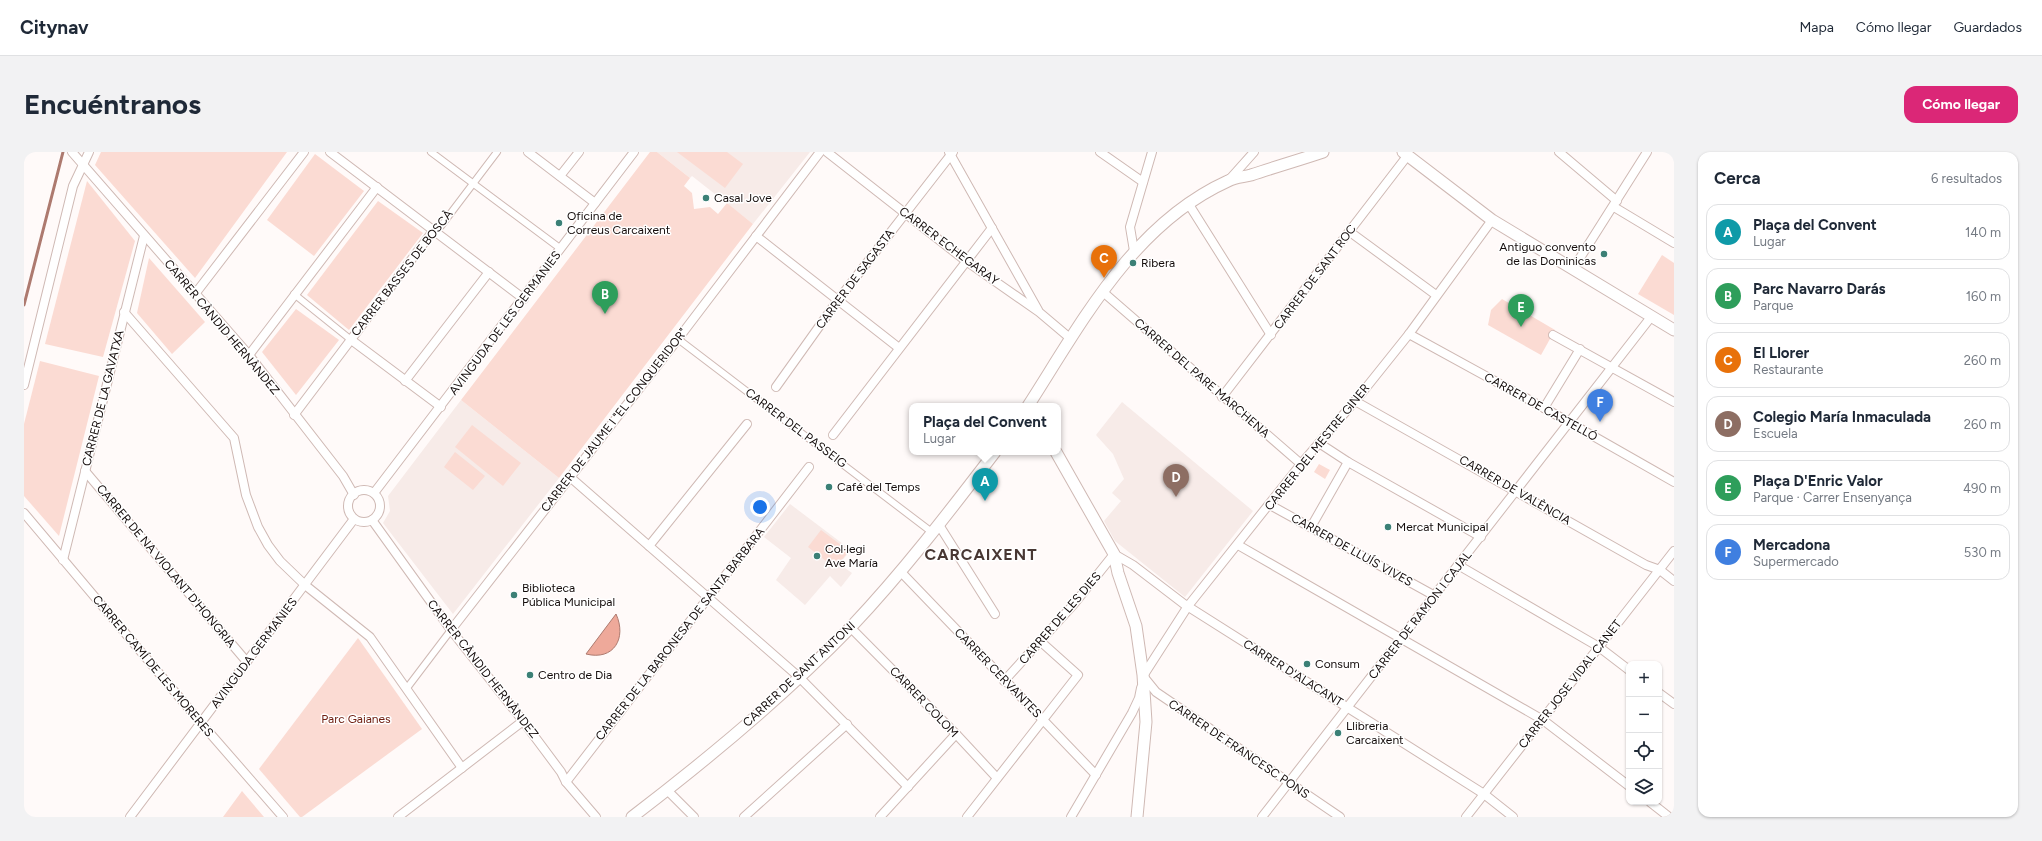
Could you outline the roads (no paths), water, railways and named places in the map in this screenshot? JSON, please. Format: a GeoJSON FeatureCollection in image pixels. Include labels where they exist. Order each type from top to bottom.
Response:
{"type":"FeatureCollection","features":[{"type":"Feature","properties":{"kind":"street","name":"CARRER CÀNDID HERNÀNDEZ"},"geometry":{"type":"LineString","coordinates":[[72,152],[249,355],[294,415],[343,476],[354,495]]}},
{"type":"Feature","properties":{"kind":"street"},"geometry":{"type":"LineString","coordinates":[[24,385],[73,186],[89,152]]}},
{"type":"Feature","properties":{"kind":"street"},"geometry":{"type":"LineString","coordinates":[[195,294],[304,152]]}},
{"type":"Feature","properties":{"kind":"street"},"geometry":{"type":"LineString","coordinates":[[330,152],[524,299]]}},
{"type":"Feature","properties":{"kind":"street"},"geometry":{"type":"LineString","coordinates":[[431,152],[557,246],[560,250]]}},
{"type":"Feature","properties":{"kind":"street","name":"CARRER BASSES DE BOSCÀ"},"geometry":{"type":"LineString","coordinates":[[294,415],[433,230],[441,226],[497,152]]}},
{"type":"Feature","properties":{"kind":"street"},"geometry":{"type":"LineString","coordinates":[[528,152],[595,203]]}},
{"type":"Feature","properties":{"kind":"street"},"geometry":{"type":"LineString","coordinates":[[560,176],[579,152]]}},
{"type":"Feature","properties":{"kind":"street","name":"AVINGUDA DE LES GERMANIES"},"geometry":{"type":"LineString","coordinates":[[374,493],[524,299],[634,152]]}},
{"type":"Feature","properties":{"kind":"street","name":"CARRER DE JAUME I \"EL CONQUERIDOR\""},"geometry":{"type":"LineString","coordinates":[[407,688],[450,630],[678,339],[820,152]]}},
{"type":"Feature","properties":{"kind":"street","name":"CARRER ECHEGARAY"},"geometry":{"type":"LineString","coordinates":[[827,152],[966,261],[1039,312],[1072,339]]}},
{"type":"Feature","properties":{"kind":"street"},"geometry":{"type":"LineString","coordinates":[[1100,152],[1143,182]]}},
{"type":"Feature","properties":{"kind":"street"},"geometry":{"type":"LineString","coordinates":[[1134,251],[1130,227],[1152,152]]}},
{"type":"Feature","properties":{"kind":"street"},"geometry":{"type":"LineString","coordinates":[[1229,180],[1254,152]]}},
{"type":"Feature","properties":{"kind":"street"},"geometry":{"type":"LineString","coordinates":[[1030,403],[1102,292],[1134,251],[1188,203],[1229,180],[1247,176],[1323,152]]}},
{"type":"Feature","properties":{"kind":"street"},"geometry":{"type":"LineString","coordinates":[[1559,152],[1615,204],[1674,243]]}},
{"type":"Feature","properties":{"kind":"street"},"geometry":{"type":"LineString","coordinates":[[1573,269],[1647,152]]}},
{"type":"Feature","properties":{"kind":"street"},"geometry":{"type":"LineString","coordinates":[[951,153],[1039,312]]}},
{"type":"Feature","properties":{"kind":"street","name":"CARRER DE SAGASTA"},"geometry":{"type":"LineString","coordinates":[[776,387],[838,300],[951,153]]}},
{"type":"Feature","properties":{"kind":"street"},"geometry":{"type":"LineString","coordinates":[[1405,154],[1431,172],[1492,220],[1674,330]]}},
{"type":"Feature","properties":{"kind":"street","name":"CARRER DE SANT ROC"},"geometry":{"type":"LineString","coordinates":[[1222,397],[1350,232],[1405,154]]}},
{"type":"Feature","properties":{"kind":"street"},"geometry":{"type":"LineString","coordinates":[[249,355],[377,187]]}},
{"type":"Feature","properties":{"kind":"street"},"geometry":{"type":"LineString","coordinates":[[1188,203],[1271,335]]}},
{"type":"Feature","properties":{"kind":"street","name":"CARRER DEL MESTRE GINER"},"geometry":{"type":"LineString","coordinates":[[1143,675],[1188,606],[1270,505],[1301,464],[1355,401],[1409,334],[1492,220]]}},
{"type":"Feature","properties":{"kind":"street"},"geometry":{"type":"LineString","coordinates":[[833,435],[992,228]]}},
{"type":"Feature","properties":{"kind":"street"},"geometry":{"type":"LineString","coordinates":[[1350,232],[1436,295]]}},
{"type":"Feature","properties":{"kind":"street","name":"CARRER DE LA GAVATXA"},"geometry":{"type":"LineString","coordinates":[[63,560],[144,236]]}},
{"type":"Feature","properties":{"kind":"street"},"geometry":{"type":"LineString","coordinates":[[756,236],[899,348]]}},
{"type":"Feature","properties":{"kind":"street"},"geometry":{"type":"LineString","coordinates":[[405,381],[489,272]]}},
{"type":"Feature","properties":{"kind":"street","name":"CARRER DEL PARE MARCHENA"},"geometry":{"type":"LineString","coordinates":[[1102,292],[1301,464]]}},
{"type":"Feature","properties":{"kind":"street"},"geometry":{"type":"LineString","coordinates":[[294,294],[350,339],[441,407]]}},
{"type":"Feature","properties":{"kind":"street"},"geometry":{"type":"LineString","coordinates":[[124,312],[234,438],[246,495],[258,527],[268,546],[280,561],[305,585],[370,637],[462,768]]}},
{"type":"Feature","properties":{"kind":"street","name":"CARRER DE RAMON I CAJAL"},"geometry":{"type":"LineString","coordinates":[[1262,817],[1651,317]]}},
{"type":"Feature","properties":{"kind":"street","name":"CARRER DE CASTELLÓ"},"geometry":{"type":"LineString","coordinates":[[1409,334],[1544,408],[1674,482]]}},
{"type":"Feature","properties":{"kind":"street"},"geometry":{"type":"LineString","coordinates":[[1553,335],[1674,402]]}},
{"type":"Feature","properties":{"kind":"street","name":"CARRER DEL PASSEIG"},"geometry":{"type":"LineString","coordinates":[[678,339],[936,529]]}},
{"type":"Feature","properties":{"kind":"street"},"geometry":{"type":"LineString","coordinates":[[1544,408],[1580,349]]}},
{"type":"Feature","properties":{"kind":"street","name":"CARRER DE VALÈNCIA"},"geometry":{"type":"LineString","coordinates":[[1355,401],[1642,562],[1660,570],[1674,581]]}},
{"type":"Feature","properties":{"kind":"street"},"geometry":{"type":"LineString","coordinates":[[649,546],[747,424]]}},
{"type":"Feature","properties":{"kind":"street"},"geometry":{"type":"LineString","coordinates":[[1320,443],[1348,462],[1480,537]]}},
{"type":"Feature","properties":{"kind":"street","name":"CARRER DE SANT ANTONI"},"geometry":{"type":"LineString","coordinates":[[632,817],[668,790],[751,720],[799,677],[850,627],[936,529],[993,455]]}},
{"type":"Feature","properties":{"kind":"street"},"geometry":{"type":"LineString","coordinates":[[1058,455],[1114,554],[1118,573],[1136,626],[1143,675],[1146,722],[1137,817]]}},
{"type":"Feature","properties":{"kind":"street"},"geometry":{"type":"LineString","coordinates":[[1310,527],[1348,462]]}},
{"type":"Feature","properties":{"kind":"street","name":"CARRER DE LA BARONESA DE SANTA BARBARA"},"geometry":{"type":"LineString","coordinates":[[566,782],[706,598],[809,467]]}},
{"type":"Feature","properties":{"kind":"street","name":"CARRER DE NA VIOLANT D'HONGRIA"},"geometry":{"type":"LineString","coordinates":[[85,471],[247,662]]}},
{"type":"Feature","properties":{"kind":"street"},"geometry":{"type":"LineString","coordinates":[[570,477],[706,598],[799,677],[908,787]]}},
{"type":"Feature","properties":{"kind":"street"},"geometry":{"type":"LineString","coordinates":[[360,491],[374,493],[380,504],[377,514],[372,520],[366,522],[354,520],[348,507],[354,495],[360,491]]}},
{"type":"Feature","properties":{"kind":"street","name":"CARRER DE LLUÍS VIVES"},"geometry":{"type":"LineString","coordinates":[[1270,505],[1435,596]]}},
{"type":"Feature","properties":{"kind":"street","name":"CARRER CAMÍ DE LES MORERES"},"geometry":{"type":"LineString","coordinates":[[24,513],[201,723],[283,817]]}},
{"type":"Feature","properties":{"kind":"street"},"geometry":{"type":"LineString","coordinates":[[305,585],[354,520]]}},
{"type":"Feature","properties":{"kind":"street","name":"CARRER CÀNDID HERNÀNDEZ"},"geometry":{"type":"LineString","coordinates":[[372,520],[450,630],[523,721],[561,772],[566,782],[596,817]]}},
{"type":"Feature","properties":{"kind":"street"},"geometry":{"type":"LineString","coordinates":[[936,529],[995,614]]}},
{"type":"Feature","properties":{"kind":"street"},"geometry":{"type":"LineString","coordinates":[[1238,545],[1400,640],[1543,720],[1626,784]]}},
{"type":"Feature","properties":{"kind":"street","name":"CARRER JOSE VIDAL CANET"},"geometry":{"type":"LineString","coordinates":[[1466,817],[1674,551]]}},
{"type":"Feature","properties":{"kind":"street","name":"CARRER D'ALACANT"},"geometry":{"type":"LineString","coordinates":[[1114,554],[1133,565],[1188,606],[1484,794],[1513,817]]}},
{"type":"Feature","properties":{"kind":"street","name":"CARRER DE LES DIES"},"geometry":{"type":"LineString","coordinates":[[1004,681],[1074,604],[1114,554]]}},
{"type":"Feature","properties":{"kind":"street"},"geometry":{"type":"LineString","coordinates":[[1458,565],[1599,647],[1626,668]]}},
{"type":"Feature","properties":{"kind":"street","name":"CARRER CERVANTES"},"geometry":{"type":"LineString","coordinates":[[900,571],[1004,681],[1096,775]]}},
{"type":"Feature","properties":{"kind":"street","name":"AVINGUDA GERMANIES"},"geometry":{"type":"LineString","coordinates":[[130,817],[305,585]]}},
{"type":"Feature","properties":{"kind":"street","name":"CARRER COLOM"},"geometry":{"type":"LineString","coordinates":[[850,627],[956,734],[997,778]]}},
{"type":"Feature","properties":{"kind":"street"},"geometry":{"type":"LineString","coordinates":[[967,817],[1078,675],[1040,642]]}},
{"type":"Feature","properties":{"kind":"street"},"geometry":{"type":"LineString","coordinates":[[1071,817],[1132,713],[1139,698],[1143,675]]}},
{"type":"Feature","properties":{"kind":"street","name":"CARRER DE FRANCESC PONS"},"geometry":{"type":"LineString","coordinates":[[1143,675],[1156,692],[1340,817]]}},
{"type":"Feature","properties":{"kind":"street"},"geometry":{"type":"LineString","coordinates":[[1662,695],[1674,704]]}},
{"type":"Feature","properties":{"kind":"street"},"geometry":{"type":"LineString","coordinates":[[398,817],[523,721]]}},
{"type":"Feature","properties":{"kind":"street"},"geometry":{"type":"LineString","coordinates":[[744,817],[847,724]]}},
{"type":"Feature","properties":{"kind":"street"},"geometry":{"type":"LineString","coordinates":[[880,817],[956,734]]}},
{"type":"Feature","properties":{"kind":"street"},"geometry":{"type":"LineString","coordinates":[[668,790],[694,817]]}},
{"type":"Feature","properties":{"kind":"street"},"geometry":{"type":"LineString","coordinates":[[1654,805],[1669,817]]}},
{"type":"Feature","properties":{"kind":"waterway"},"geometry":{"type":"LineString","coordinates":[[24,305],[63,152]]}},
{"type":"Feature","properties":{"kind":"place","name":"Casal Jove"},"geometry":{"type":"Point","coordinates":[706,198]}},
{"type":"Feature","properties":{"kind":"place","name":"Oficina de Correus Carcaixent"},"geometry":{"type":"Point","coordinates":[559,223]}},
{"type":"Feature","properties":{"kind":"place","name":"Antiguo convento de las Dominicas"},"geometry":{"type":"Point","coordinates":[1604,254]}},
{"type":"Feature","properties":{"kind":"place","name":"Ribera"},"geometry":{"type":"Point","coordinates":[1133,263]}},
{"type":"Feature","properties":{"kind":"place","name":"El Llorer"},"geometry":{"type":"Point","coordinates":[1104,278]}},
{"type":"Feature","properties":{"kind":"place","name":"Parc Navarro Darás"},"geometry":{"type":"Point","coordinates":[605,314]}},
{"type":"Feature","properties":{"kind":"place","name":"Plaça D'Enric Valor"},"geometry":{"type":"Point","coordinates":[1521,327]}},
{"type":"Feature","properties":{"kind":"place","name":"Mercadona"},"geometry":{"type":"Point","coordinates":[1600,422]}},
{"type":"Feature","properties":{"kind":"place","name":"Café del Temps"},"geometry":{"type":"Point","coordinates":[829,487]}},
{"type":"Feature","properties":{"kind":"place","name":"Colegio María Inmaculada"},"geometry":{"type":"Point","coordinates":[1176,497]}},
{"type":"Feature","properties":{"kind":"place","name":"Plaça del Convent"},"geometry":{"type":"Point","coordinates":[985,501]}},
{"type":"Feature","properties":{"kind":"place","name":"Mercat Municipal"},"geometry":{"type":"Point","coordinates":[1388,527]}},
{"type":"Feature","properties":{"kind":"place","name":"Col·legi Ave María"},"geometry":{"type":"Point","coordinates":[817,556]}},
{"type":"Feature","properties":{"kind":"place","name":"Biblioteca Pública Municipal"},"geometry":{"type":"Point","coordinates":[514,595]}},
{"type":"Feature","properties":{"kind":"place","name":"Consum"},"geometry":{"type":"Point","coordinates":[1307,664]}},
{"type":"Feature","properties":{"kind":"place","name":"Centro de Dia"},"geometry":{"type":"Point","coordinates":[530,675]}},
{"type":"Feature","properties":{"kind":"place","name":"Llibreria Carcaixent"},"geometry":{"type":"Point","coordinates":[1338,733]}},
{"type":"Feature","properties":{"kind":"district","name":"CARCAIXENT"},"geometry":{"type":"Point","coordinates":[981,554]}},
{"type":"Feature","properties":{"kind":"park label","name":"Parc Gaianes"},"geometry":{"type":"Point","coordinates":[356,719]}}]}
